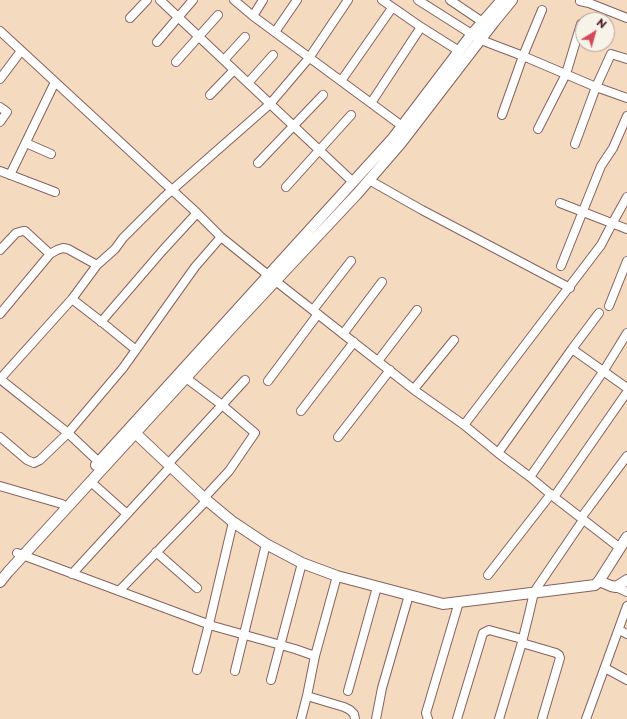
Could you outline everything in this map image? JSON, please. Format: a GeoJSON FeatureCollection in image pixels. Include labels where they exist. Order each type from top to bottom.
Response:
{"type":"FeatureCollection","features":[{"type":"Feature","properties":{"kind":"street"},"geometry":{"type":"LineString","coordinates":[[130,18],[147,0]]}},
{"type":"Feature","properties":{"kind":"street"},"geometry":{"type":"LineString","coordinates":[[160,0],[353,182]]}},
{"type":"Feature","properties":{"kind":"street"},"geometry":{"type":"LineString","coordinates":[[157,42],[193,0]]}},
{"type":"Feature","properties":{"kind":"street"},"geometry":{"type":"LineString","coordinates":[[234,0],[253,16],[402,126]]}},
{"type":"Feature","properties":{"kind":"street"},"geometry":{"type":"LineString","coordinates":[[253,16],[263,0]]}},
{"type":"Feature","properties":{"kind":"street"},"geometry":{"type":"LineString","coordinates":[[275,32],[297,0]]}},
{"type":"Feature","properties":{"kind":"street"},"geometry":{"type":"LineString","coordinates":[[102,465],[68,433],[0,379],[72,299],[97,265],[164,196],[270,104],[309,58],[348,0]]}},
{"type":"Feature","properties":{"kind":"street"},"geometry":{"type":"LineString","coordinates":[[382,0],[459,51]]}},
{"type":"Feature","properties":{"kind":"street"},"geometry":{"type":"LineString","coordinates":[[418,0],[481,40],[596,87],[627,98]]}},
{"type":"Feature","properties":{"kind":"street"},"geometry":{"type":"LineString","coordinates":[[450,0],[486,24]]}},
{"type":"Feature","properties":{"kind":"street"},"geometry":{"type":"LineString","coordinates":[[0,582],[20,554],[62,504],[102,465],[272,278],[368,180],[401,143],[481,40],[486,24],[502,0]]}},
{"type":"Feature","properties":{"kind":"street"},"geometry":{"type":"LineString","coordinates":[[133,430],[186,378],[241,317],[353,182],[393,138],[472,34],[486,24],[512,0]]}},
{"type":"Feature","properties":{"kind":"street"},"geometry":{"type":"LineString","coordinates":[[580,1],[627,18]]}},
{"type":"Feature","properties":{"kind":"street"},"geometry":{"type":"LineString","coordinates":[[341,81],[392,8]]}},
{"type":"Feature","properties":{"kind":"street"},"geometry":{"type":"LineString","coordinates":[[502,115],[523,56],[542,10]]}},
{"type":"Feature","properties":{"kind":"street"},"geometry":{"type":"LineString","coordinates":[[176,62],[218,15]]}},
{"type":"Feature","properties":{"kind":"street"},"geometry":{"type":"LineString","coordinates":[[371,104],[421,27]]}},
{"type":"Feature","properties":{"kind":"street"},"geometry":{"type":"LineString","coordinates":[[0,31],[222,237],[343,334],[414,389],[464,425],[552,496],[620,548]]}},
{"type":"Feature","properties":{"kind":"street"},"geometry":{"type":"LineString","coordinates":[[224,60],[245,37]]}},
{"type":"Feature","properties":{"kind":"street"},"geometry":{"type":"LineString","coordinates":[[538,129],[566,74],[575,44]]}},
{"type":"Feature","properties":{"kind":"street"},"geometry":{"type":"LineString","coordinates":[[0,79],[21,51]]}},
{"type":"Feature","properties":{"kind":"street"},"geometry":{"type":"LineString","coordinates":[[574,144],[610,54],[627,59]]}},
{"type":"Feature","properties":{"kind":"street"},"geometry":{"type":"LineString","coordinates":[[248,82],[273,55]]}},
{"type":"Feature","properties":{"kind":"street"},"geometry":{"type":"LineString","coordinates":[[210,95],[234,70]]}},
{"type":"Feature","properties":{"kind":"street"},"geometry":{"type":"LineString","coordinates":[[10,175],[55,82]]}},
{"type":"Feature","properties":{"kind":"street"},"geometry":{"type":"LineString","coordinates":[[258,163],[323,95]]}},
{"type":"Feature","properties":{"kind":"street"},"geometry":{"type":"LineString","coordinates":[[0,107],[7,112],[0,122]]}},
{"type":"Feature","properties":{"kind":"street"},"geometry":{"type":"LineString","coordinates":[[286,187],[351,115]]}},
{"type":"Feature","properties":{"kind":"street"},"geometry":{"type":"LineString","coordinates":[[561,266],[601,166],[613,148],[627,116]]}},
{"type":"Feature","properties":{"kind":"street"},"geometry":{"type":"LineString","coordinates":[[26,143],[51,154]]}},
{"type":"Feature","properties":{"kind":"street"},"geometry":{"type":"LineString","coordinates":[[0,171],[55,192]]}},
{"type":"Feature","properties":{"kind":"street"},"geometry":{"type":"LineString","coordinates":[[368,180],[570,288]]}},
{"type":"Feature","properties":{"kind":"street"},"geometry":{"type":"LineString","coordinates":[[464,425],[570,288],[601,245],[627,197]]}},
{"type":"Feature","properties":{"kind":"street"},"geometry":{"type":"LineString","coordinates":[[560,203],[627,229]]}},
{"type":"Feature","properties":{"kind":"street"},"geometry":{"type":"LineString","coordinates":[[101,322],[197,213]]}},
{"type":"Feature","properties":{"kind":"street"},"geometry":{"type":"LineString","coordinates":[[0,250],[16,233],[23,230],[50,254]]}},
{"type":"Feature","properties":{"kind":"street"},"geometry":{"type":"LineString","coordinates":[[0,437],[28,460],[34,463],[40,460],[68,433],[123,368],[195,266],[222,237]]}},
{"type":"Feature","properties":{"kind":"street"},"geometry":{"type":"LineString","coordinates":[[0,314],[50,254],[57,250],[64,248],[73,251],[97,265]]}},
{"type":"Feature","properties":{"kind":"street"},"geometry":{"type":"LineString","coordinates":[[268,381],[351,261]]}},
{"type":"Feature","properties":{"kind":"street"},"geometry":{"type":"LineString","coordinates":[[609,306],[627,261]]}},
{"type":"Feature","properties":{"kind":"street"},"geometry":{"type":"LineString","coordinates":[[343,334],[382,282]]}},
{"type":"Feature","properties":{"kind":"street"},"geometry":{"type":"LineString","coordinates":[[72,299],[136,350]]}},
{"type":"Feature","properties":{"kind":"street"},"geometry":{"type":"LineString","coordinates":[[378,361],[418,310]]}},
{"type":"Feature","properties":{"kind":"street"},"geometry":{"type":"LineString","coordinates":[[498,453],[572,349],[600,313]]}},
{"type":"Feature","properties":{"kind":"street"},"geometry":{"type":"LineString","coordinates":[[530,477],[603,372],[627,333]]}},
{"type":"Feature","properties":{"kind":"street"},"geometry":{"type":"LineString","coordinates":[[414,389],[454,340]]}},
{"type":"Feature","properties":{"kind":"street"},"geometry":{"type":"LineString","coordinates":[[301,411],[354,342]]}},
{"type":"Feature","properties":{"kind":"street"},"geometry":{"type":"LineString","coordinates":[[572,349],[627,388]]}},
{"type":"Feature","properties":{"kind":"street"},"geometry":{"type":"LineString","coordinates":[[338,437],[390,370]]}},
{"type":"Feature","properties":{"kind":"street"},"geometry":{"type":"LineString","coordinates":[[118,591],[205,499],[229,471],[255,433],[222,405],[186,378]]}},
{"type":"Feature","properties":{"kind":"street"},"geometry":{"type":"LineString","coordinates":[[72,574],[245,380]]}},
{"type":"Feature","properties":{"kind":"street"},"geometry":{"type":"LineString","coordinates":[[488,575],[552,496],[627,392]]}},
{"type":"Feature","properties":{"kind":"street"},"geometry":{"type":"LineString","coordinates":[[133,430],[205,499],[233,522],[266,544],[302,563],[337,576],[443,604],[594,585],[599,581],[627,537]]}},
{"type":"Feature","properties":{"kind":"street"},"geometry":{"type":"LineString","coordinates":[[499,719],[522,641],[534,592],[582,519],[627,456]]}},
{"type":"Feature","properties":{"kind":"street"},"geometry":{"type":"LineString","coordinates":[[0,572],[20,554],[91,482],[102,465]]}},
{"type":"Feature","properties":{"kind":"street"},"geometry":{"type":"LineString","coordinates":[[91,482],[127,514]]}},
{"type":"Feature","properties":{"kind":"street"},"geometry":{"type":"LineString","coordinates":[[0,486],[62,504]]}},
{"type":"Feature","properties":{"kind":"street"},"geometry":{"type":"LineString","coordinates":[[197,670],[233,522]]}},
{"type":"Feature","properties":{"kind":"street"},"geometry":{"type":"LineString","coordinates":[[235,671],[266,544]]}},
{"type":"Feature","properties":{"kind":"street"},"geometry":{"type":"LineString","coordinates":[[156,552],[197,588]]}},
{"type":"Feature","properties":{"kind":"street"},"geometry":{"type":"LineString","coordinates":[[20,554],[209,624],[280,644],[315,656]]}},
{"type":"Feature","properties":{"kind":"street"},"geometry":{"type":"LineString","coordinates":[[272,680],[302,563]]}},
{"type":"Feature","properties":{"kind":"street"},"geometry":{"type":"LineString","coordinates":[[301,719],[315,656],[337,576]]}},
{"type":"Feature","properties":{"kind":"street"},"geometry":{"type":"LineString","coordinates":[[616,587],[627,580]]}},
{"type":"Feature","properties":{"kind":"street"},"geometry":{"type":"LineString","coordinates":[[599,581],[627,592]]}},
{"type":"Feature","properties":{"kind":"street"},"geometry":{"type":"LineString","coordinates":[[348,691],[377,587]]}},
{"type":"Feature","properties":{"kind":"street"},"geometry":{"type":"LineString","coordinates":[[376,719],[382,688],[409,596]]}},
{"type":"Feature","properties":{"kind":"street"},"geometry":{"type":"LineString","coordinates":[[428,719],[426,713],[459,602]]}},
{"type":"Feature","properties":{"kind":"street"},"geometry":{"type":"LineString","coordinates":[[586,719],[627,606]]}},
{"type":"Feature","properties":{"kind":"street"},"geometry":{"type":"LineString","coordinates":[[457,719],[484,633],[489,630],[559,655],[560,658],[542,719]]}},
{"type":"Feature","properties":{"kind":"street"},"geometry":{"type":"LineString","coordinates":[[619,630],[627,634]]}},
{"type":"Feature","properties":{"kind":"street"},"geometry":{"type":"LineString","coordinates":[[605,668],[627,680]]}},
{"type":"Feature","properties":{"kind":"street"},"geometry":{"type":"LineString","coordinates":[[307,696],[350,710],[354,714],[355,719]]}}]}
